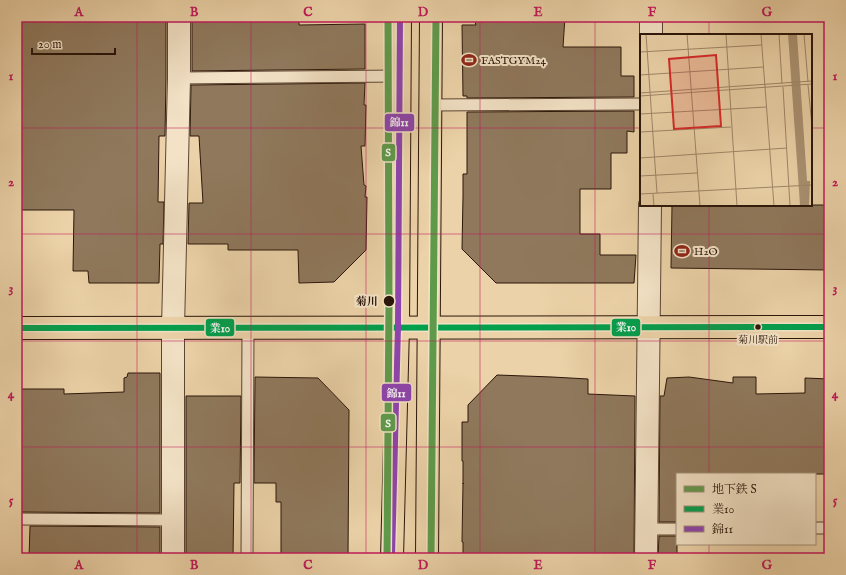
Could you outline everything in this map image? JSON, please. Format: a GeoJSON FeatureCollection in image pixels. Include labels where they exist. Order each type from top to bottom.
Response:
{"type":"FeatureCollection","features":[{"type":"Feature","properties":{"kind":"main road"},"geometry":{"type":"LineString","coordinates":[[392,558],[398,327],[400,17]]}},
{"type":"Feature","properties":{"kind":"main road"},"geometry":{"type":"LineString","coordinates":[[427,558],[432,17]]}},
{"type":"Feature","properties":{"kind":"main road"},"geometry":{"type":"LineString","coordinates":[[17,328],[829,327]]}},
{"type":"Feature","properties":{"kind":"street"},"geometry":{"type":"LineString","coordinates":[[173,558],[173,328],[179,17]]}},
{"type":"Feature","properties":{"kind":"street"},"geometry":{"type":"LineString","coordinates":[[651,17],[651,34]]}},
{"type":"Feature","properties":{"kind":"street"},"geometry":{"type":"LineString","coordinates":[[646,558],[650,206]]}},
{"type":"Feature","properties":{"kind":"lane"},"geometry":{"type":"LineString","coordinates":[[179,78],[400,76]]}},
{"type":"Feature","properties":{"kind":"lane"},"geometry":{"type":"LineString","coordinates":[[431,105],[640,104]]}},
{"type":"Feature","properties":{"kind":"lane"},"geometry":{"type":"LineString","coordinates":[[247,558],[248,328]]}},
{"type":"Feature","properties":{"kind":"lane"},"geometry":{"type":"LineString","coordinates":[[17,519],[173,520]]}},
{"type":"Feature","properties":{"kind":"lane"},"geometry":{"type":"LineString","coordinates":[[647,529],[676,528]]}},
{"type":"Feature","properties":{"kind":"lane"},"geometry":{"type":"LineString","coordinates":[[816,528],[829,528]]}},
{"type":"Feature","properties":{"kind":"building"},"geometry":{"type":"Polygon","coordinates":[[[17,17],[166,17],[165,136],[159,136],[158,202],[164,202],[163,244],[160,244],[159,283],[89,283],[88,271],[73,271],[74,210],[17,210],[17,17]]]}},
{"type":"Feature","properties":{"kind":"building"},"geometry":{"type":"Polygon","coordinates":[[[192,17],[299,17],[299,25],[365,24],[365,69],[192,71],[192,17]]]}},
{"type":"Feature","properties":{"kind":"building"},"geometry":{"type":"Polygon","coordinates":[[[522,17],[565,17],[563,47],[621,47],[621,76],[634,76],[634,97],[467,98],[467,96],[463,96],[462,25],[476,25],[474,19],[522,20],[522,17]]]}},
{"type":"Feature","properties":{"kind":"building"},"geometry":{"type":"Polygon","coordinates":[[[365,83],[365,146],[361,146],[364,185],[366,186],[365,197],[367,197],[366,250],[334,282],[299,283],[298,250],[228,250],[228,244],[188,244],[189,203],[203,203],[199,136],[190,136],[191,85],[365,83]]]}},
{"type":"Feature","properties":{"kind":"building"},"geometry":{"type":"Polygon","coordinates":[[[634,111],[634,132],[627,131],[627,153],[611,153],[611,189],[580,189],[580,234],[600,234],[600,255],[636,255],[634,283],[496,283],[462,249],[463,174],[467,174],[467,112],[634,111]]]}},
{"type":"Feature","properties":{"kind":"building"},"geometry":{"type":"Polygon","coordinates":[[[829,205],[829,270],[671,268],[672,206],[829,205]]]}},
{"type":"Feature","properties":{"kind":"building"},"geometry":{"type":"Polygon","coordinates":[[[128,373],[160,373],[160,513],[17,512],[17,389],[64,389],[64,394],[124,392],[124,378],[127,377],[128,373]]]}},
{"type":"Feature","properties":{"kind":"building"},"geometry":{"type":"Polygon","coordinates":[[[497,375],[588,379],[588,394],[635,396],[634,558],[463,558],[462,422],[468,422],[468,405],[497,375]]]}},
{"type":"Feature","properties":{"kind":"building"},"geometry":{"type":"Polygon","coordinates":[[[255,377],[318,378],[349,410],[348,558],[281,558],[281,502],[276,502],[276,483],[254,483],[255,377]]]}},
{"type":"Feature","properties":{"kind":"building"},"geometry":{"type":"Polygon","coordinates":[[[689,377],[733,383],[733,377],[756,377],[756,394],[805,393],[805,378],[829,379],[829,474],[676,473],[676,522],[659,522],[660,396],[664,396],[667,378],[689,377]]]}},
{"type":"Feature","properties":{"kind":"building"},"geometry":{"type":"Polygon","coordinates":[[[186,396],[241,396],[240,483],[234,483],[233,558],[186,558],[186,396]]]}},
{"type":"Feature","properties":{"kind":"building"},"geometry":{"type":"Polygon","coordinates":[[[30,526],[160,527],[160,558],[29,558],[30,526]]]}},
{"type":"Feature","properties":{"kind":"building"},"geometry":{"type":"Polygon","coordinates":[[[659,536],[676,536],[677,558],[658,558],[659,536]]]}},
{"type":"Feature","properties":{"kind":"metro line","name":"S"},"geometry":{"type":"LineString","coordinates":[[387,558],[389,301],[388,17]]}},
{"type":"Feature","properties":{"kind":"metro line","name":"S"},"geometry":{"type":"LineString","coordinates":[[431,558],[436,17]]}},
{"type":"Feature","properties":{"kind":"transit line","name":"錦11"},"geometry":{"type":"LineString","coordinates":[[392,558],[398,327],[400,17]]}},
{"type":"Feature","properties":{"kind":"transit line","name":"業10"},"geometry":{"type":"LineString","coordinates":[[17,328],[829,327]]}},
{"type":"Feature","properties":{"kind":"place","name":"FASTGYM24"},"geometry":{"type":"Point","coordinates":[469,60]}},
{"type":"Feature","properties":{"kind":"place","name":"H2O"},"geometry":{"type":"Point","coordinates":[682,251]}},
{"type":"Feature","properties":{"kind":"place","name":"菊川"},"geometry":{"type":"Point","coordinates":[389,301]}},
{"type":"Feature","properties":{"kind":"place","name":"菊川駅前"},"geometry":{"type":"Point","coordinates":[758,327]}}]}
